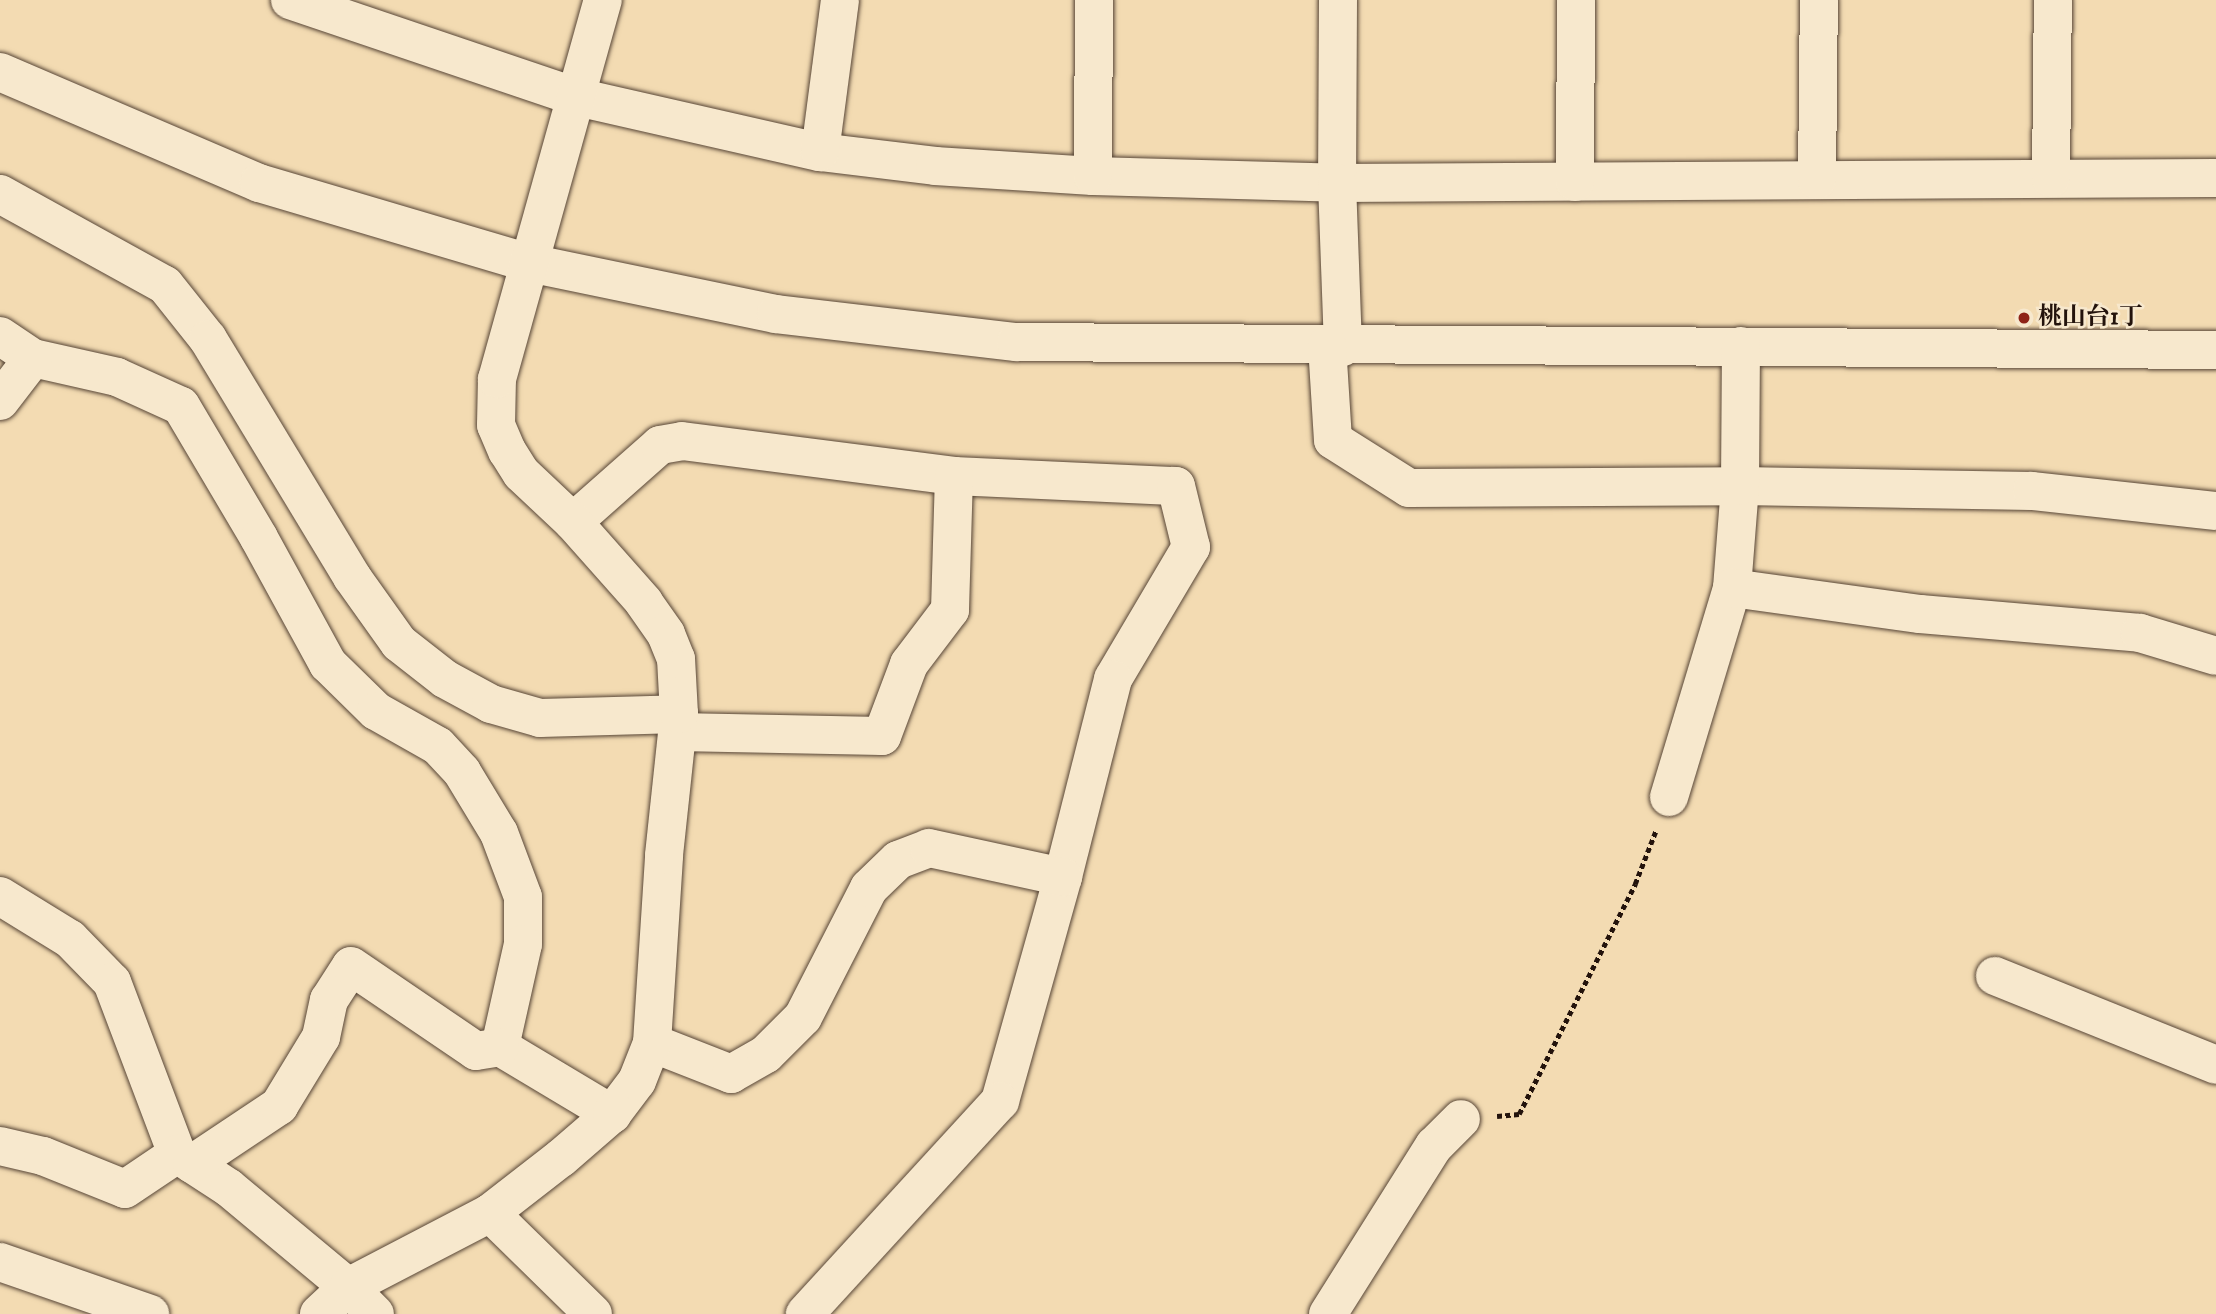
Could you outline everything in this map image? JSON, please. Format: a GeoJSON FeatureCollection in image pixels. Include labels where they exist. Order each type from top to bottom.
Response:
{"type":"FeatureCollection","features":[{"type":"Feature","properties":{"kind":"street"},"geometry":{"type":"LineString","coordinates":[[318,1314],[348,1287],[490,1213],[612,1114],[637,1081],[652,1043],[664,855],[678,723],[676,659],[666,634],[644,602],[573,522],[521,473],[507,451],[496,425],[497,379],[603,0]]}},
{"type":"Feature","properties":{"kind":"street"},"geometry":{"type":"LineString","coordinates":[[820,152],[840,0]]}},
{"type":"Feature","properties":{"kind":"street"},"geometry":{"type":"LineString","coordinates":[[1093,176],[1094,0]]}},
{"type":"Feature","properties":{"kind":"street"},"geometry":{"type":"LineString","coordinates":[[1338,0],[1334,440],[1409,488],[1740,486],[2032,491],[2216,511]]}},
{"type":"Feature","properties":{"kind":"street"},"geometry":{"type":"LineString","coordinates":[[1575,182],[1576,0]]}},
{"type":"Feature","properties":{"kind":"street"},"geometry":{"type":"LineString","coordinates":[[1817,180],[1819,0]]}},
{"type":"Feature","properties":{"kind":"street"},"geometry":{"type":"LineString","coordinates":[[2051,178],[2053,0]]}},
{"type":"Feature","properties":{"kind":"street"},"geometry":{"type":"LineString","coordinates":[[310,4],[576,97],[820,152],[935,166],[1093,176],[1338,183],[2216,178]]}},
{"type":"Feature","properties":{"kind":"street"},"geometry":{"type":"LineString","coordinates":[[0,72],[258,183],[529,263],[776,314],[1016,342],[2216,350]]}},
{"type":"Feature","properties":{"kind":"street"},"geometry":{"type":"LineString","coordinates":[[0,194],[165,285],[208,339],[352,577],[399,643],[445,679],[491,704],[540,718],[678,723],[882,736],[909,664],[950,610],[954,476]]}},
{"type":"Feature","properties":{"kind":"street"},"geometry":{"type":"LineString","coordinates":[[0,336],[33,358],[117,377],[181,406],[259,538],[328,664],[376,711],[438,746],[462,772],[499,833],[523,897],[523,944],[500,1047]]}},
{"type":"Feature","properties":{"kind":"street"},"geometry":{"type":"LineString","coordinates":[[1669,797],[1732,588],[1740,486],[1741,346]]}},
{"type":"Feature","properties":{"kind":"street"},"geometry":{"type":"LineString","coordinates":[[0,401],[33,358]]}},
{"type":"Feature","properties":{"kind":"street"},"geometry":{"type":"LineString","coordinates":[[573,522],[660,445],[682,441],[954,476],[1176,486],[1191,547],[1113,680],[1063,877],[1000,1101],[804,1314]]}},
{"type":"Feature","properties":{"kind":"street"},"geometry":{"type":"LineString","coordinates":[[1732,588],[1920,614],[2140,633],[2216,656]]}},
{"type":"Feature","properties":{"kind":"street"},"geometry":{"type":"LineString","coordinates":[[652,1043],[731,1074],[766,1054],[803,1017],[869,888],[898,860],[929,848],[1063,877]]}},
{"type":"Feature","properties":{"kind":"street"},"geometry":{"type":"LineString","coordinates":[[0,896],[70,939],[113,982],[184,1159],[229,1188],[348,1287],[375,1314]]}},
{"type":"Feature","properties":{"kind":"street"},"geometry":{"type":"LineString","coordinates":[[0,1146],[43,1156],[125,1189],[184,1159],[279,1106],[321,1037],[329,1000],[351,966],[476,1051],[500,1047],[612,1114]]}},
{"type":"Feature","properties":{"kind":"street"},"geometry":{"type":"LineString","coordinates":[[1995,976],[2216,1065]]}},
{"type":"Feature","properties":{"kind":"street"},"geometry":{"type":"LineString","coordinates":[[1328,1314],[1434,1146],[1461,1119]]}},
{"type":"Feature","properties":{"kind":"street"},"geometry":{"type":"LineString","coordinates":[[490,1213],[593,1314]]}},
{"type":"Feature","properties":{"kind":"street"},"geometry":{"type":"LineString","coordinates":[[0,1262],[150,1314]]}},
{"type":"Feature","properties":{"kind":"path"},"geometry":{"type":"LineString","coordinates":[[1461,1119],[1519,1114],[1635,884],[1669,797]]}},
{"type":"Feature","properties":{"kind":"place","name":"桃山台1丁"},"geometry":{"type":"Point","coordinates":[2024,318]}}]}
